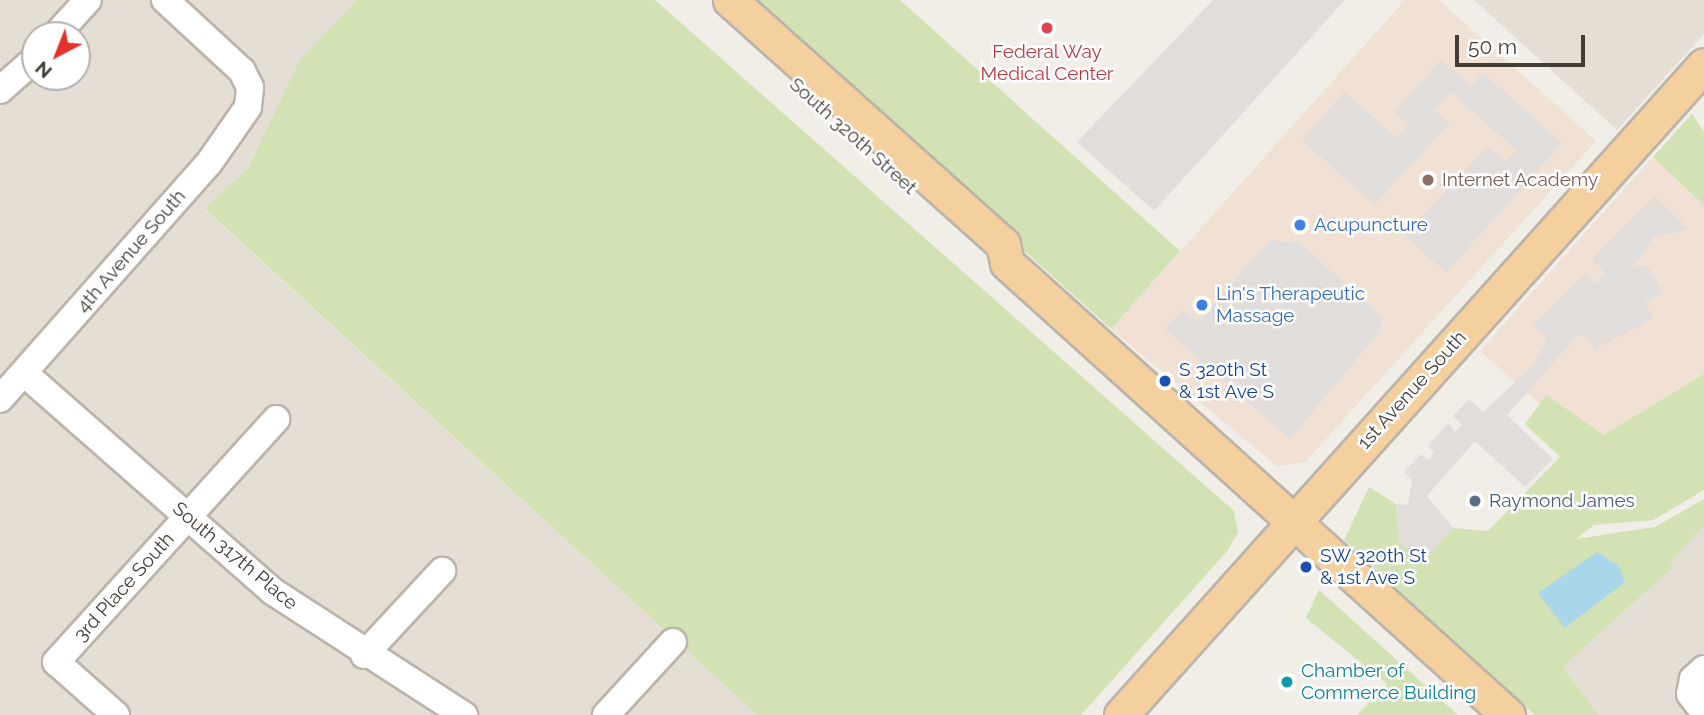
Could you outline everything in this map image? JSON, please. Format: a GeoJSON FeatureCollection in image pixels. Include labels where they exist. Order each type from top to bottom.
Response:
{"type":"FeatureCollection","features":[{"type":"Feature","properties":{"kind":"main road","name":"South 320th Street"},"geometry":{"type":"LineString","coordinates":[[704,0],[993,261],[1007,263],[1296,520],[1508,715]]}},
{"type":"Feature","properties":{"kind":"main road","name":"South 320th Street"},"geometry":{"type":"LineString","coordinates":[[730,0],[1003,244],[1007,263]]}},
{"type":"Feature","properties":{"kind":"main road","name":"1st Avenue South"},"geometry":{"type":"LineString","coordinates":[[1121,715],[1704,65]]}},
{"type":"Feature","properties":{"kind":"street"},"geometry":{"type":"LineString","coordinates":[[69,21],[88,0]]}},
{"type":"Feature","properties":{"kind":"street","name":"4th Avenue South"},"geometry":{"type":"LineString","coordinates":[[0,399],[225,145],[251,96],[242,71],[165,0]]}},
{"type":"Feature","properties":{"kind":"street"},"geometry":{"type":"LineString","coordinates":[[0,90],[21,71]]}},
{"type":"Feature","properties":{"kind":"street","name":"South 317th Place"},"geometry":{"type":"LineString","coordinates":[[24,373],[272,591],[364,655],[464,715]]}},
{"type":"Feature","properties":{"kind":"street","name":"3rd Place South"},"geometry":{"type":"LineString","coordinates":[[116,715],[56,662],[276,419]]}},
{"type":"Feature","properties":{"kind":"street"},"geometry":{"type":"LineString","coordinates":[[364,655],[442,570]]}},
{"type":"Feature","properties":{"kind":"street"},"geometry":{"type":"LineString","coordinates":[[606,715],[673,642]]}},
{"type":"Feature","properties":{"kind":"street"},"geometry":{"type":"LineString","coordinates":[[1704,670],[1693,679],[1690,694],[1704,712]]}},
{"type":"Feature","properties":{"kind":"shaded area"},"geometry":{"type":"Polygon","coordinates":[[[0,0],[356,0],[299,61],[248,168],[205,210],[757,715],[0,715],[0,0]]]}},
{"type":"Feature","properties":{"kind":"shaded area"},"geometry":{"type":"Polygon","coordinates":[[[1213,0],[1345,0],[1154,211],[1077,142],[1213,0]]]}},
{"type":"Feature","properties":{"kind":"shaded area"},"geometry":{"type":"Polygon","coordinates":[[[1405,0],[1439,0],[1596,141],[1305,462],[1277,466],[1111,329],[1405,0]]]}},
{"type":"Feature","properties":{"kind":"shaded area"},"geometry":{"type":"Polygon","coordinates":[[[1474,0],[1704,0],[1704,34],[1617,130],[1474,0]]]}},
{"type":"Feature","properties":{"kind":"shaded area"},"geometry":{"type":"Polygon","coordinates":[[[1441,60],[1471,86],[1483,73],[1562,143],[1446,273],[1405,235],[1487,146],[1506,162],[1516,150],[1451,92],[1435,110],[1450,123],[1374,205],[1302,140],[1344,92],[1397,138],[1408,125],[1394,112],[1441,60]]]}},
{"type":"Feature","properties":{"kind":"shaded area"},"geometry":{"type":"Polygon","coordinates":[[[1653,157],[1704,202],[1704,403],[1631,485],[1480,351],[1653,157]]]}},
{"type":"Feature","properties":{"kind":"shaded area"},"geometry":{"type":"Polygon","coordinates":[[[1655,196],[1689,229],[1653,238],[1633,267],[1648,266],[1663,293],[1645,302],[1653,318],[1596,349],[1587,337],[1577,336],[1507,415],[1553,459],[1525,487],[1475,441],[1427,496],[1453,528],[1422,563],[1399,542],[1396,504],[1408,505],[1412,480],[1404,472],[1421,454],[1428,460],[1434,453],[1428,446],[1448,423],[1455,432],[1462,425],[1453,416],[1469,399],[1483,412],[1532,367],[1547,340],[1533,326],[1585,273],[1595,284],[1605,273],[1592,259],[1655,196]]]}},
{"type":"Feature","properties":{"kind":"shaded area"},"geometry":{"type":"Polygon","coordinates":[[[1270,240],[1300,243],[1383,318],[1379,332],[1290,439],[1165,329],[1182,310],[1197,322],[1270,240]]]}},
{"type":"Feature","properties":{"kind":"shaded area"},"geometry":{"type":"Polygon","coordinates":[[[1704,524],[1704,715],[1598,715],[1563,666],[1704,524]]]}},
{"type":"Feature","properties":{"kind":"green space"},"geometry":{"type":"Polygon","coordinates":[[[356,0],[655,0],[1234,511],[1238,532],[1228,550],[1081,715],[757,715],[205,209],[248,168],[299,61],[356,0]]]}},
{"type":"Feature","properties":{"kind":"green space"},"geometry":{"type":"Polygon","coordinates":[[[746,0],[900,0],[1180,251],[1111,329],[746,0]]]}},
{"type":"Feature","properties":{"kind":"green space"},"geometry":{"type":"Polygon","coordinates":[[[1692,114],[1704,132],[1704,205],[1653,157],[1692,114]]]}},
{"type":"Feature","properties":{"kind":"green space"},"geometry":{"type":"Polygon","coordinates":[[[1704,374],[1704,490],[1653,520],[1594,525],[1576,539],[1655,527],[1704,499],[1704,526],[1670,562],[1673,567],[1563,666],[1598,715],[1535,715],[1344,540],[1369,487],[1396,504],[1399,542],[1422,562],[1453,528],[1488,531],[1560,457],[1525,424],[1546,395],[1604,435],[1704,374]]]}},
{"type":"Feature","properties":{"kind":"green space"},"geometry":{"type":"Polygon","coordinates":[[[1319,590],[1458,715],[1357,715],[1387,684],[1306,618],[1319,590]]]}},
{"type":"Feature","properties":{"kind":"water"},"geometry":{"type":"Polygon","coordinates":[[[1597,552],[1619,566],[1625,582],[1565,628],[1538,593],[1597,552]]]}},
{"type":"Feature","properties":{"kind":"place","name":"Federal Way Medical Center"},"geometry":{"type":"Point","coordinates":[1047,28]}},
{"type":"Feature","properties":{"kind":"place","name":"Internet Academy"},"geometry":{"type":"Point","coordinates":[1428,180]}},
{"type":"Feature","properties":{"kind":"place","name":"Acupuncture"},"geometry":{"type":"Point","coordinates":[1300,225]}},
{"type":"Feature","properties":{"kind":"place","name":"Lin's Therapeutic Massage"},"geometry":{"type":"Point","coordinates":[1202,305]}},
{"type":"Feature","properties":{"kind":"place","name":"S 320th St & 1st Ave S"},"geometry":{"type":"Point","coordinates":[1165,381]}},
{"type":"Feature","properties":{"kind":"place","name":"Raymond James"},"geometry":{"type":"Point","coordinates":[1475,501]}},
{"type":"Feature","properties":{"kind":"place","name":"SW 320th St & 1st Ave S"},"geometry":{"type":"Point","coordinates":[1306,567]}},
{"type":"Feature","properties":{"kind":"place","name":"Chamber of Commerce Building"},"geometry":{"type":"Point","coordinates":[1287,682]}}]}
